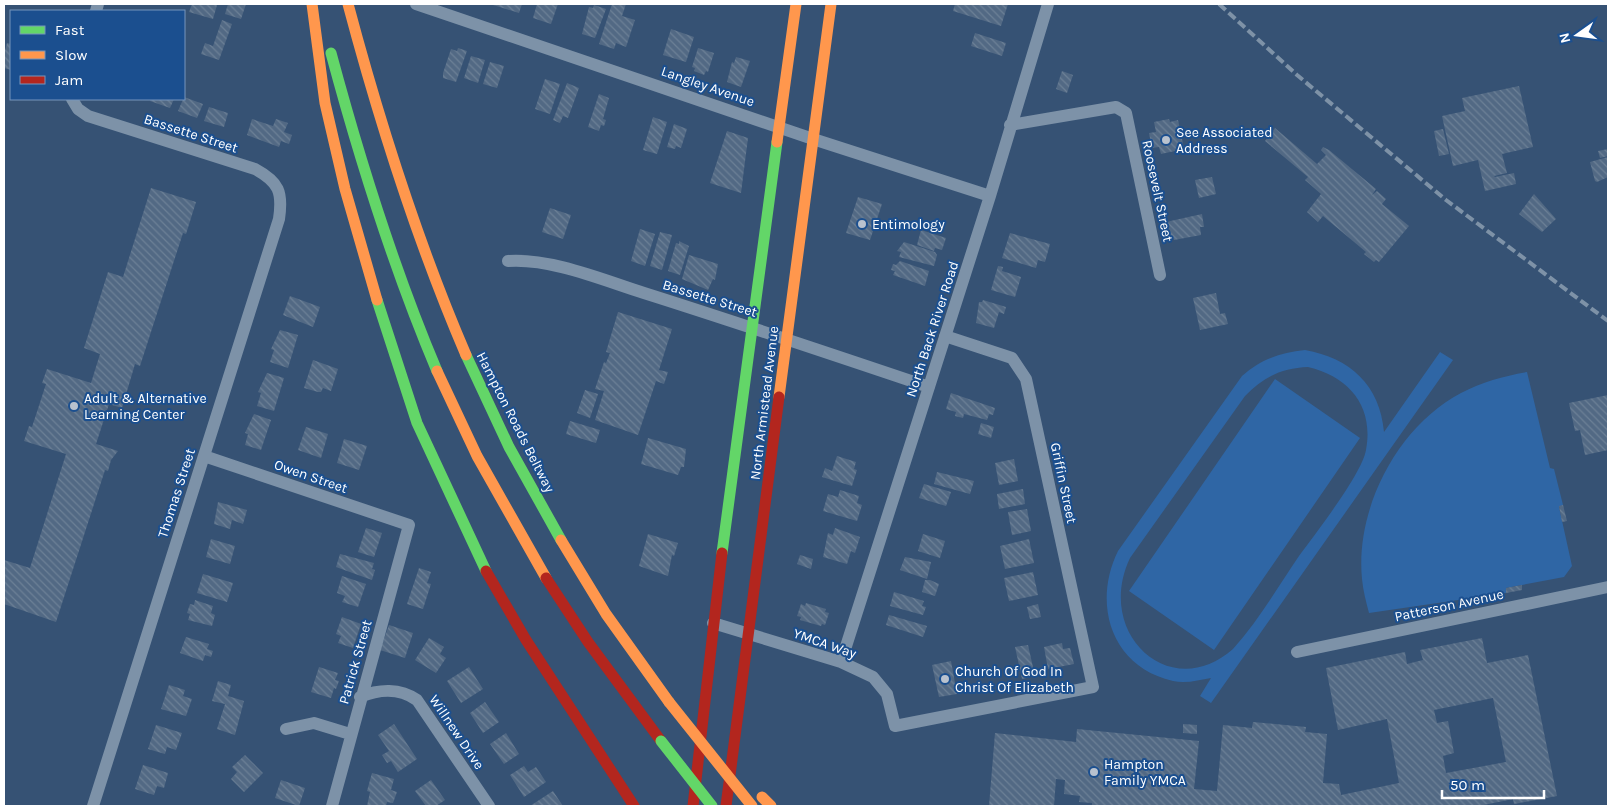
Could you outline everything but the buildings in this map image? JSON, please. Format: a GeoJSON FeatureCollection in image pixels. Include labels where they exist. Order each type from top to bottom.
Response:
{"type":"FeatureCollection","features":[{"type":"Feature","properties":{"kind":"main road"},"geometry":{"type":"LineString","coordinates":[[312,4],[325,103],[346,189],[387,336],[417,423],[488,574],[526,640],[628,794],[634,806]]}},
{"type":"Feature","properties":{"kind":"main road"},"geometry":{"type":"LineString","coordinates":[[318,4],[350,128],[369,192],[397,271],[433,362],[466,434],[546,578],[609,674],[712,806]]}},
{"type":"Feature","properties":{"kind":"main road","name":"Hampton Roads Beltway"},"geometry":{"type":"LineString","coordinates":[[348,4],[403,195],[432,277],[486,401],[561,541],[587,584],[669,702],[752,806]]}},
{"type":"Feature","properties":{"kind":"main road"},"geometry":{"type":"LineString","coordinates":[[353,23],[354,4]]}},
{"type":"Feature","properties":{"kind":"main road","name":"North Armistead Avenue"},"geometry":{"type":"LineString","coordinates":[[693,806],[713,623],[796,4]]}},
{"type":"Feature","properties":{"kind":"main road","name":"North Armistead Avenue"},"geometry":{"type":"LineString","coordinates":[[726,806],[831,4]]}},
{"type":"Feature","properties":{"kind":"main road"},"geometry":{"type":"LineString","coordinates":[[708,751],[742,776]]}},
{"type":"Feature","properties":{"kind":"main road"},"geometry":{"type":"LineString","coordinates":[[754,786],[771,806]]}},
{"type":"Feature","properties":{"kind":"street","name":"Langley Avenue"},"geometry":{"type":"LineString","coordinates":[[416,4],[813,139],[990,196]]}},
{"type":"Feature","properties":{"kind":"street","name":"North Back River Road"},"geometry":{"type":"LineString","coordinates":[[841,662],[990,196],[1048,4]]}},
{"type":"Feature","properties":{"kind":"street","name":"Bassette Street"},"geometry":{"type":"LineString","coordinates":[[73,100],[78,109],[88,116],[255,169],[269,177],[279,189]]}},
{"type":"Feature","properties":{"kind":"street","name":"Roosevelt Street"},"geometry":{"type":"LineString","coordinates":[[1010,125],[1116,107],[1126,113],[1160,275]]}},
{"type":"Feature","properties":{"kind":"street","name":"Thomas Street"},"geometry":{"type":"LineString","coordinates":[[94,806],[279,219],[282,203],[279,189]]}},
{"type":"Feature","properties":{"kind":"street","name":"Bassette Street"},"geometry":{"type":"LineString","coordinates":[[508,261],[528,260],[752,327],[929,386]]}},
{"type":"Feature","properties":{"kind":"street","name":"Griffin Street"},"geometry":{"type":"LineString","coordinates":[[895,726],[1093,687],[1026,379],[1012,358],[945,336]]}},
{"type":"Feature","properties":{"kind":"street","name":"Owen Street"},"geometry":{"type":"LineString","coordinates":[[204,456],[408,525]]}},
{"type":"Feature","properties":{"kind":"street","name":"Patrick Street"},"geometry":{"type":"LineString","coordinates":[[332,806],[408,525]]}},
{"type":"Feature","properties":{"kind":"street","name":"Patterson Avenue"},"geometry":{"type":"LineString","coordinates":[[1296,652],[1608,587]]}},
{"type":"Feature","properties":{"kind":"street","name":"YMCA Way"},"geometry":{"type":"LineString","coordinates":[[713,623],[841,662],[874,677],[887,694],[895,726]]}},
{"type":"Feature","properties":{"kind":"street","name":"Willnew Drive"},"geometry":{"type":"LineString","coordinates":[[360,697],[376,692],[394,691],[404,693],[417,700],[489,806]]}},
{"type":"Feature","properties":{"kind":"street"},"geometry":{"type":"LineString","coordinates":[[286,729],[314,724],[350,734]]}},
{"type":"Feature","properties":{"kind":"shaded area"},"geometry":{"type":"Polygon","coordinates":[[[1305,350],[1321,354],[1349,367],[1360,376],[1376,400],[1384,432],[1440,352],[1453,360],[1211,703],[1200,696],[1211,678],[1178,682],[1152,674],[1135,662],[1121,648],[1112,631],[1108,612],[1107,592],[1110,571],[1118,551],[1242,376],[1264,361],[1305,350]],[[1308,367],[1290,369],[1266,379],[1252,389],[1245,396],[1130,558],[1122,586],[1122,612],[1130,635],[1145,653],[1164,664],[1186,669],[1209,664],[1233,649],[1337,504],[1363,461],[1368,434],[1362,407],[1356,396],[1336,378],[1308,367]]]}},
{"type":"Feature","properties":{"kind":"shaded area"},"geometry":{"type":"Polygon","coordinates":[[[1527,372],[1550,468],[1554,469],[1563,505],[1559,507],[1572,566],[1564,577],[1506,588],[1506,593],[1369,613],[1362,579],[1362,552],[1366,525],[1374,498],[1385,472],[1400,448],[1418,426],[1438,408],[1461,393],[1493,380],[1527,372]]]}},
{"type":"Feature","properties":{"kind":"shaded area"},"geometry":{"type":"Polygon","coordinates":[[[1275,379],[1360,438],[1214,650],[1129,591],[1275,379]]]}},
{"type":"Feature","properties":{"kind":"railway"},"geometry":{"type":"LineString","coordinates":[[1219,4],[1297,75],[1446,200],[1608,321]]}},
{"type":"Feature","properties":{"kind":"traffic: fast"},"geometry":{"type":"LineString","coordinates":[[331,53],[378,213],[406,293],[437,371]]}},
{"type":"Feature","properties":{"kind":"traffic: fast"},"geometry":{"type":"LineString","coordinates":[[722,553],[777,142]]}},
{"type":"Feature","properties":{"kind":"traffic: fast"},"geometry":{"type":"LineString","coordinates":[[377,300],[417,423],[486,571]]}},
{"type":"Feature","properties":{"kind":"traffic: fast"},"geometry":{"type":"LineString","coordinates":[[466,355],[509,447],[561,540]]}},
{"type":"Feature","properties":{"kind":"traffic: fast"},"geometry":{"type":"LineString","coordinates":[[661,741],[712,806]]}},
{"type":"Feature","properties":{"kind":"traffic: slow"},"geometry":{"type":"LineString","coordinates":[[312,4],[325,103],[345,189],[377,300]]}},
{"type":"Feature","properties":{"kind":"traffic: slow"},"geometry":{"type":"LineString","coordinates":[[348,4],[386,138],[431,269],[466,355]]}},
{"type":"Feature","properties":{"kind":"traffic: slow"},"geometry":{"type":"LineString","coordinates":[[777,142],[796,4]]}},
{"type":"Feature","properties":{"kind":"traffic: slow"},"geometry":{"type":"LineString","coordinates":[[779,397],[831,4]]}},
{"type":"Feature","properties":{"kind":"traffic: slow"},"geometry":{"type":"LineString","coordinates":[[437,371],[477,456],[546,578]]}},
{"type":"Feature","properties":{"kind":"traffic: slow"},"geometry":{"type":"LineString","coordinates":[[561,540],[606,614],[669,702]]}},
{"type":"Feature","properties":{"kind":"traffic: slow"},"geometry":{"type":"LineString","coordinates":[[669,702],[752,806]]}},
{"type":"Feature","properties":{"kind":"traffic: slow"},"geometry":{"type":"LineString","coordinates":[[762,797],[771,806]]}},
{"type":"Feature","properties":{"kind":"traffic: jam"},"geometry":{"type":"LineString","coordinates":[[726,806],[779,397]]}},
{"type":"Feature","properties":{"kind":"traffic: jam"},"geometry":{"type":"LineString","coordinates":[[693,806],[722,553]]}},
{"type":"Feature","properties":{"kind":"traffic: jam"},"geometry":{"type":"LineString","coordinates":[[486,571],[526,640],[634,806]]}},
{"type":"Feature","properties":{"kind":"traffic: jam"},"geometry":{"type":"LineString","coordinates":[[546,578],[588,642],[661,741]]}},
{"type":"Feature","properties":{"kind":"place","name":"See Associated Address"},"geometry":{"type":"Point","coordinates":[1166,140]}},
{"type":"Feature","properties":{"kind":"place","name":"Entimology"},"geometry":{"type":"Point","coordinates":[862,224]}},
{"type":"Feature","properties":{"kind":"place","name":"Adult & Alternative Learning Center"},"geometry":{"type":"Point","coordinates":[74,406]}},
{"type":"Feature","properties":{"kind":"place","name":"Church Of God In Christ Of Elizabeth"},"geometry":{"type":"Point","coordinates":[945,679]}},
{"type":"Feature","properties":{"kind":"place","name":"Hampton Family YMCA"},"geometry":{"type":"Point","coordinates":[1094,772]}}]}
